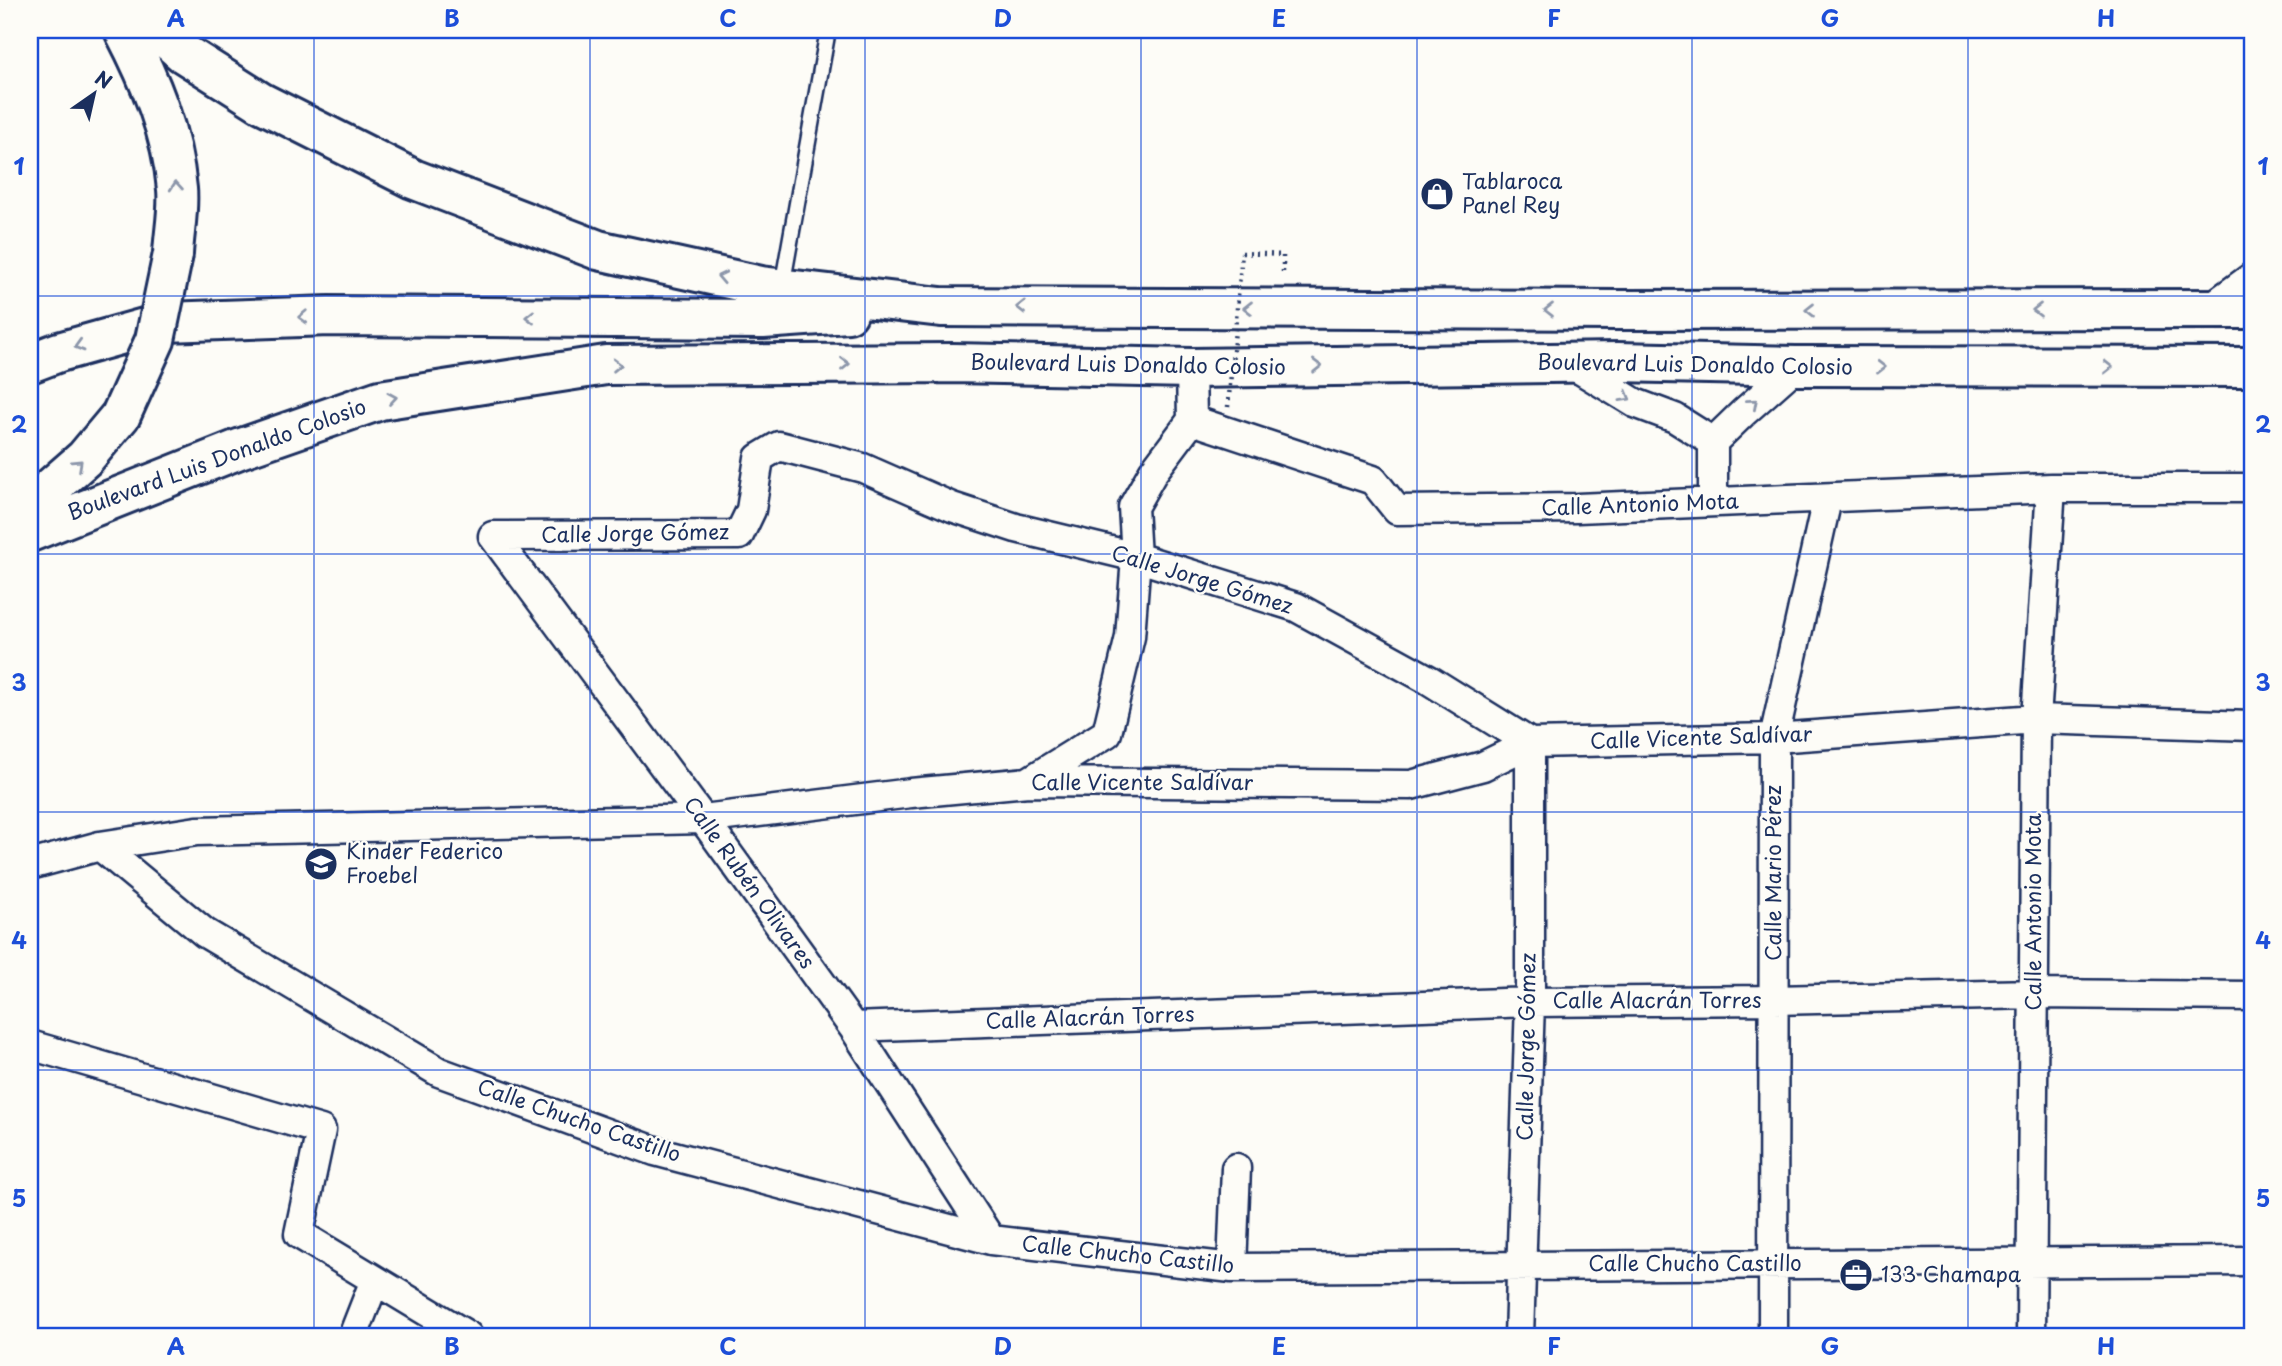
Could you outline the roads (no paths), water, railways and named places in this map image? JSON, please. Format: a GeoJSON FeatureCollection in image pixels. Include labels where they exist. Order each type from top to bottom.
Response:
{"type":"FeatureCollection","features":[{"type":"Feature","properties":{"kind":"highway"},"geometry":{"type":"LineString","coordinates":[[30,506],[85,458],[121,415],[155,340],[173,254],[177,191],[170,138],[143,66],[124,30]]}},
{"type":"Feature","properties":{"kind":"highway"},"geometry":{"type":"LineString","coordinates":[[157,30],[183,52],[262,103],[413,179],[598,250],[761,286],[941,307]]}},
{"type":"Feature","properties":{"kind":"highway"},"geometry":{"type":"LineString","coordinates":[[30,363],[166,321],[329,316],[763,319],[941,307],[2252,309]]}},
{"type":"Feature","properties":{"kind":"highway","name":"Boulevard Luis Donaldo Colosio"},"geometry":{"type":"LineString","coordinates":[[30,531],[239,449],[380,400],[606,365],[953,363],[1191,368],[1568,362],[1796,366],[2252,367]]}},
{"type":"Feature","properties":{"kind":"street"},"geometry":{"type":"LineString","coordinates":[[2207,310],[2252,277]]}},
{"type":"Feature","properties":{"kind":"street"},"geometry":{"type":"LineString","coordinates":[[1568,362],[1635,403],[1675,418],[1713,442]]}},
{"type":"Feature","properties":{"kind":"street"},"geometry":{"type":"LineString","coordinates":[[1713,502],[1713,442],[1796,366]]}},
{"type":"Feature","properties":{"kind":"street"},"geometry":{"type":"LineString","coordinates":[[1028,782],[1107,733],[1130,637],[1136,557],[1133,507],[1153,472],[1192,420],[1191,368]]}},
{"type":"Feature","properties":{"kind":"street","name":"Calle Antonio Mota"},"geometry":{"type":"LineString","coordinates":[[1192,420],[1373,480],[1397,510],[1577,508],[2051,488],[2252,488]]}},
{"type":"Feature","properties":{"kind":"street","name":"Calle Jorge Gómez"},"geometry":{"type":"LineString","coordinates":[[493,536],[739,535],[751,510],[759,458],[779,446],[863,468],[952,507],[1016,528],[1136,557],[1296,607],[1429,680],[1530,743],[1530,1002],[1520,1336]]}},
{"type":"Feature","properties":{"kind":"street","name":"Calle Antonio Mota"},"geometry":{"type":"LineString","coordinates":[[2031,1336],[2036,719],[2051,488]]}},
{"type":"Feature","properties":{"kind":"street","name":"Calle Mario Pérez"},"geometry":{"type":"LineString","coordinates":[[1773,1336],[1774,738],[1827,499]]}},
{"type":"Feature","properties":{"kind":"street","name":"Calle Rubén Olivares"},"geometry":{"type":"LineString","coordinates":[[493,536],[853,1027],[991,1240]]}},
{"type":"Feature","properties":{"kind":"street","name":"Calle Vicente Saldívar"},"geometry":{"type":"LineString","coordinates":[[30,865],[100,846],[197,831],[703,819],[911,793],[1028,782],[1411,785],[1483,766],[1530,743],[1774,738],[2036,719],[2252,726]]}},
{"type":"Feature","properties":{"kind":"street","name":"Calle Chucho Castillo"},"geometry":{"type":"LineString","coordinates":[[100,846],[205,933],[439,1072],[655,1151],[991,1240],[1232,1268],[2252,1261]]}},
{"type":"Feature","properties":{"kind":"street","name":"Calle Alacrán Torres"},"geometry":{"type":"LineString","coordinates":[[853,1027],[1530,1002],[2034,994],[2252,996]]}},
{"type":"Feature","properties":{"kind":"street"},"geometry":{"type":"LineString","coordinates":[[30,1045],[321,1130],[299,1234],[468,1336]]}},
{"type":"Feature","properties":{"kind":"street"},"geometry":{"type":"LineString","coordinates":[[1232,1268],[1236,1168]]}},
{"type":"Feature","properties":{"kind":"street"},"geometry":{"type":"LineString","coordinates":[[353,1336],[375,1280]]}},
{"type":"Feature","properties":{"kind":"lane"},"geometry":{"type":"LineString","coordinates":[[781,288],[828,30]]}},
{"type":"Feature","properties":{"kind":"place","name":"Tablaroca Panel Rey"},"geometry":{"type":"Point","coordinates":[1437,194]}},
{"type":"Feature","properties":{"kind":"place","name":"Kinder Federico Froebel"},"geometry":{"type":"Point","coordinates":[321,864]}},
{"type":"Feature","properties":{"kind":"place","name":"133 Chamapa"},"geometry":{"type":"Point","coordinates":[1856,1275]}}]}
